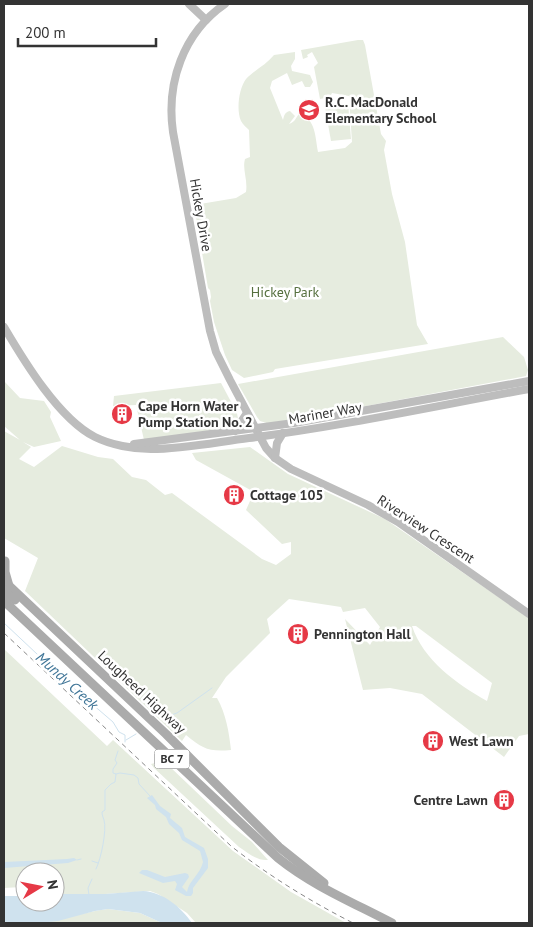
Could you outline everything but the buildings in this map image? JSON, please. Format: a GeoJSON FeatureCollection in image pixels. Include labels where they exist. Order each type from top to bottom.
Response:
{"type":"FeatureCollection","features":[{"type":"Feature","properties":{"kind":"main road"},"geometry":{"type":"LineString","coordinates":[[189,4],[206,20]]}},
{"type":"Feature","properties":{"kind":"main road","name":"Hickey Drive"},"geometry":{"type":"LineString","coordinates":[[225,4],[206,20],[191,38],[179,62],[172,91],[172,119],[211,336],[216,352],[258,433]]}},
{"type":"Feature","properties":{"kind":"main road","name":"Mariner Way"},"geometry":{"type":"LineString","coordinates":[[4,327],[36,377],[69,416],[93,436],[110,442],[144,448],[160,449],[258,433],[529,381]]}},
{"type":"Feature","properties":{"kind":"main road","name":"Mariner Way"},"geometry":{"type":"LineString","coordinates":[[124,445],[236,431],[283,433],[529,389]]}},
{"type":"Feature","properties":{"kind":"main road"},"geometry":{"type":"LineString","coordinates":[[236,431],[247,413]]}},
{"type":"Feature","properties":{"kind":"main road","name":"Riverview Crescent"},"geometry":{"type":"LineString","coordinates":[[258,433],[266,448],[275,458],[292,469],[368,505],[398,522],[529,614]]}},
{"type":"Feature","properties":{"kind":"main road"},"geometry":{"type":"LineString","coordinates":[[275,458],[277,443],[283,433]]}},
{"type":"Feature","properties":{"kind":"main road"},"geometry":{"type":"LineString","coordinates":[[6,586],[7,562]]}},
{"type":"Feature","properties":{"kind":"main road","name":"Lougheed Highway"},"geometry":{"type":"LineString","coordinates":[[6,586],[72,645],[172,740],[279,847],[351,902]]}},
{"type":"Feature","properties":{"kind":"main road","name":"Lougheed Highway"},"geometry":{"type":"LineString","coordinates":[[4,601],[271,852],[324,890],[392,923]]}},
{"type":"Feature","properties":{"kind":"green space","name":"Hickey Park"},"geometry":{"type":"Polygon","coordinates":[[[363,40],[365,45],[381,134],[386,141],[384,150],[392,194],[405,242],[417,325],[428,344],[275,369],[273,372],[244,378],[232,370],[214,322],[194,205],[236,198],[246,192],[244,163],[245,159],[250,157],[249,130],[239,116],[240,93],[246,79],[274,55],[295,52],[295,59],[291,66],[292,71],[310,75],[313,82],[310,87],[305,87],[302,81],[292,85],[287,73],[272,81],[270,88],[283,120],[285,113],[290,111],[295,116],[289,124],[301,112],[306,116],[314,130],[318,152],[345,148],[352,142],[349,96],[332,93],[330,97],[320,99],[314,67],[318,63],[312,52],[303,59],[301,50],[363,40]]]}},
{"type":"Feature","properties":{"kind":"green space"},"geometry":{"type":"Polygon","coordinates":[[[348,103],[351,139],[331,141],[325,107],[348,103]]]}},
{"type":"Feature","properties":{"kind":"green space"},"geometry":{"type":"Polygon","coordinates":[[[503,337],[524,357],[528,370],[526,376],[270,424],[260,421],[238,384],[503,337]]]}},
{"type":"Feature","properties":{"kind":"green space"},"geometry":{"type":"Polygon","coordinates":[[[4,381],[20,398],[44,401],[51,412],[50,417],[61,441],[34,447],[23,442],[31,447],[19,459],[34,467],[62,446],[98,457],[113,459],[132,477],[146,480],[165,495],[172,493],[262,559],[276,565],[291,554],[291,542],[282,544],[246,510],[254,492],[196,460],[192,453],[250,447],[288,474],[385,519],[529,618],[529,734],[519,736],[504,757],[422,694],[390,688],[363,690],[345,619],[370,645],[380,627],[365,608],[343,612],[341,607],[289,599],[267,619],[270,633],[226,677],[212,698],[217,698],[223,710],[231,750],[207,749],[186,735],[182,741],[25,591],[38,558],[4,538],[4,431],[20,440],[4,426],[4,381]],[[412,626],[424,650],[442,670],[464,687],[487,701],[492,683],[416,626],[412,626]]]}},
{"type":"Feature","properties":{"kind":"green space"},"geometry":{"type":"Polygon","coordinates":[[[221,383],[237,413],[238,419],[232,427],[144,440],[136,405],[113,406],[114,396],[221,383]]]}},
{"type":"Feature","properties":{"kind":"green space"},"geometry":{"type":"Polygon","coordinates":[[[4,649],[107,746],[113,740],[233,851],[291,892],[346,923],[196,923],[187,913],[158,894],[150,891],[65,894],[65,862],[15,862],[15,887],[4,888],[4,649]]]}},
{"type":"Feature","properties":{"kind":"green space"},"geometry":{"type":"Polygon","coordinates":[[[151,764],[168,765],[232,826],[252,842],[268,860],[256,858],[239,847],[154,768],[151,764]]]}},
{"type":"Feature","properties":{"kind":"green space"},"geometry":{"type":"Polygon","coordinates":[[[108,909],[140,913],[162,923],[39,923],[90,912],[108,909]]]}},
{"type":"Feature","properties":{"kind":"water"},"geometry":{"type":"Polygon","coordinates":[[[152,795],[160,806],[171,814],[170,818],[182,828],[185,837],[204,848],[208,859],[208,868],[193,888],[191,896],[186,896],[175,890],[177,884],[175,881],[163,883],[139,873],[142,870],[147,870],[165,877],[188,874],[189,877],[182,887],[187,892],[203,862],[200,851],[182,840],[179,833],[169,824],[166,817],[147,798],[152,795]]]}},
{"type":"Feature","properties":{"kind":"water"},"geometry":{"type":"Polygon","coordinates":[[[74,858],[77,860],[65,863],[15,862],[15,867],[4,868],[4,862],[74,858]]]}},
{"type":"Feature","properties":{"kind":"water"},"geometry":{"type":"Polygon","coordinates":[[[143,891],[158,894],[171,901],[183,911],[192,923],[162,923],[140,913],[108,909],[58,921],[4,923],[4,896],[15,896],[15,912],[65,912],[65,894],[105,894],[143,891]]]}},
{"type":"Feature","properties":{"kind":"waterway","name":"Mundy Creek"},"geometry":{"type":"LineString","coordinates":[[4,623],[70,685],[113,722],[119,732],[125,735],[125,742]]}},
{"type":"Feature","properties":{"kind":"waterway"},"geometry":{"type":"LineString","coordinates":[[163,718],[177,713],[212,688]]}},
{"type":"Feature","properties":{"kind":"waterway"},"geometry":{"type":"LineString","coordinates":[[126,740],[136,734]]}},
{"type":"Feature","properties":{"kind":"waterway"},"geometry":{"type":"LineString","coordinates":[[96,869],[102,852],[104,837],[105,825],[102,812],[105,810],[105,790],[115,782],[116,774],[113,773],[113,769],[117,763],[115,760],[118,751]]}},
{"type":"Feature","properties":{"kind":"waterway"},"geometry":{"type":"LineString","coordinates":[[116,774],[134,775],[150,796]]}},
{"type":"Feature","properties":{"kind":"waterway"},"geometry":{"type":"LineString","coordinates":[[77,860],[81,859]]}},
{"type":"Feature","properties":{"kind":"waterway"},"geometry":{"type":"LineString","coordinates":[[92,861],[98,863]]}},
{"type":"Feature","properties":{"kind":"waterway"},"geometry":{"type":"LineString","coordinates":[[89,895],[88,888],[92,879]]}},
{"type":"Feature","properties":{"kind":"railway"},"geometry":{"type":"LineString","coordinates":[[4,633],[231,846],[260,868],[290,887],[353,923]]}},
{"type":"Feature","properties":{"kind":"place","name":"R.C. MacDonald Elementary School"},"geometry":{"type":"Point","coordinates":[309,110]}},
{"type":"Feature","properties":{"kind":"place","name":"Cape Horn Water Pump Station No. 2"},"geometry":{"type":"Point","coordinates":[122,414]}},
{"type":"Feature","properties":{"kind":"place","name":"Cottage 105"},"geometry":{"type":"Point","coordinates":[234,495]}},
{"type":"Feature","properties":{"kind":"place","name":"Pennington Hall"},"geometry":{"type":"Point","coordinates":[298,634]}},
{"type":"Feature","properties":{"kind":"place","name":"West Lawn"},"geometry":{"type":"Point","coordinates":[433,741]}},
{"type":"Feature","properties":{"kind":"place","name":"Centre Lawn"},"geometry":{"type":"Point","coordinates":[504,800]}}]}
